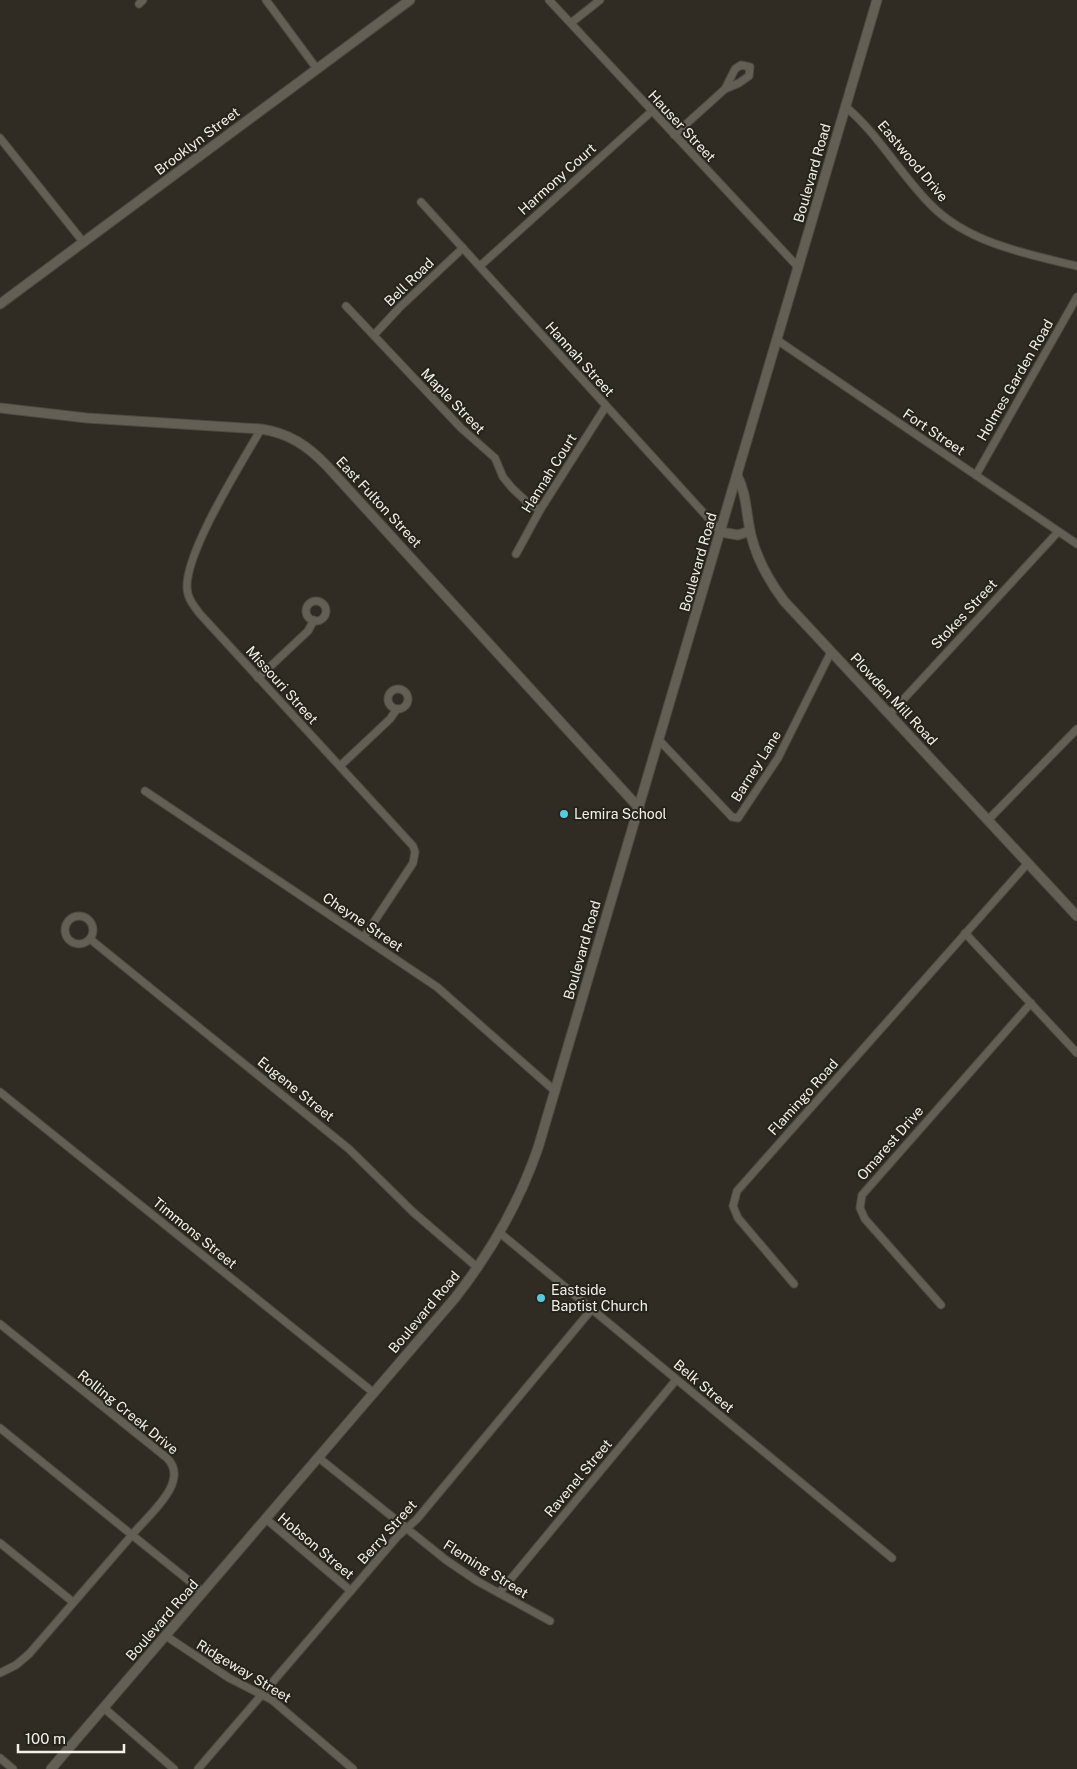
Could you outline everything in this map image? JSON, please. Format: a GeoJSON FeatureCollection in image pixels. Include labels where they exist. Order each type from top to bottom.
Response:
{"type":"FeatureCollection","features":[{"type":"Feature","properties":{"kind":"street"},"geometry":{"type":"LineString","coordinates":[[266,0],[317,70]]}},
{"type":"Feature","properties":{"kind":"street","name":"Brooklyn Street"},"geometry":{"type":"LineString","coordinates":[[0,304],[410,0]]}},
{"type":"Feature","properties":{"kind":"street","name":"Hauser Street"},"geometry":{"type":"LineString","coordinates":[[549,0],[798,267]]}},
{"type":"Feature","properties":{"kind":"street"},"geometry":{"type":"LineString","coordinates":[[571,23],[600,0]]}},
{"type":"Feature","properties":{"kind":"street","name":"Boulevard Road"},"geometry":{"type":"LineString","coordinates":[[51,1769],[455,1298],[478,1268],[500,1233],[528,1175],[660,740],[877,0]]}},
{"type":"Feature","properties":{"kind":"street"},"geometry":{"type":"LineString","coordinates":[[674,135],[725,89]]}},
{"type":"Feature","properties":{"kind":"street","name":"Eastwood Drive"},"geometry":{"type":"LineString","coordinates":[[846,107],[863,122],[931,205],[952,223],[988,240],[1077,266]]}},
{"type":"Feature","properties":{"kind":"street","name":"Harmony Court"},"geometry":{"type":"LineString","coordinates":[[480,266],[652,111]]}},
{"type":"Feature","properties":{"kind":"street"},"geometry":{"type":"LineString","coordinates":[[0,138],[84,243]]}},
{"type":"Feature","properties":{"kind":"street","name":"Hannah Street"},"geometry":{"type":"LineString","coordinates":[[421,202],[721,532]]}},
{"type":"Feature","properties":{"kind":"street","name":"Bell Road"},"geometry":{"type":"LineString","coordinates":[[374,335],[400,307],[463,248]]}},
{"type":"Feature","properties":{"kind":"street","name":"Holmes Garden Road"},"geometry":{"type":"LineString","coordinates":[[976,475],[1077,297]]}},
{"type":"Feature","properties":{"kind":"street","name":"Maple Street"},"geometry":{"type":"LineString","coordinates":[[346,306],[461,428],[497,461],[503,477],[512,488],[528,503],[540,510]]}},
{"type":"Feature","properties":{"kind":"street","name":"Fort Street"},"geometry":{"type":"LineString","coordinates":[[777,340],[1077,544]]}},
{"type":"Feature","properties":{"kind":"street","name":"Hannah Court"},"geometry":{"type":"LineString","coordinates":[[516,554],[540,510],[606,406]]}},
{"type":"Feature","properties":{"kind":"street","name":"East Fulton Street"},"geometry":{"type":"LineString","coordinates":[[0,408],[87,418],[261,429],[290,436],[316,454],[639,808]]}},
{"type":"Feature","properties":{"kind":"street","name":"Missouri Street"},"geometry":{"type":"LineString","coordinates":[[261,429],[229,483],[203,536],[188,576],[187,589],[192,602],[200,614],[411,843],[415,852],[413,863],[364,937]]}},
{"type":"Feature","properties":{"kind":"street","name":"Plowden Mill Road"},"geometry":{"type":"LineString","coordinates":[[737,475],[743,486],[750,530],[761,564],[773,587],[831,652],[1077,916]]}},
{"type":"Feature","properties":{"kind":"street"},"geometry":{"type":"LineString","coordinates":[[721,532],[738,535],[750,530]]}},
{"type":"Feature","properties":{"kind":"street","name":"Stokes Street"},"geometry":{"type":"LineString","coordinates":[[889,714],[1058,532]]}},
{"type":"Feature","properties":{"kind":"street"},"geometry":{"type":"LineString","coordinates":[[258,678],[308,631],[314,620]]}},
{"type":"Feature","properties":{"kind":"street","name":"Barney Lane"},"geometry":{"type":"LineString","coordinates":[[660,740],[732,817],[738,818],[778,758],[831,652]]}},
{"type":"Feature","properties":{"kind":"street"},"geometry":{"type":"LineString","coordinates":[[340,766],[390,719],[397,710]]}},
{"type":"Feature","properties":{"kind":"street"},"geometry":{"type":"LineString","coordinates":[[988,820],[1077,729]]}},
{"type":"Feature","properties":{"kind":"street","name":"Cheyne Street"},"geometry":{"type":"LineString","coordinates":[[145,790],[442,991],[555,1090]]}},
{"type":"Feature","properties":{"kind":"street","name":"Flamingo Road"},"geometry":{"type":"LineString","coordinates":[[794,1284],[738,1218],[734,1206],[735,1193],[1028,863]]}},
{"type":"Feature","properties":{"kind":"street"},"geometry":{"type":"LineString","coordinates":[[77,916],[86,919],[92,927],[90,938],[81,944],[71,942],[64,931],[68,921],[77,916]]}},
{"type":"Feature","properties":{"kind":"street"},"geometry":{"type":"LineString","coordinates":[[965,934],[1077,1053]]}},
{"type":"Feature","properties":{"kind":"street","name":"Eugene Street"},"geometry":{"type":"LineString","coordinates":[[90,938],[349,1149],[413,1212],[478,1268]]}},
{"type":"Feature","properties":{"kind":"street","name":"Omarest Drive"},"geometry":{"type":"LineString","coordinates":[[941,1305],[865,1219],[860,1208],[862,1195],[1030,1003]]}},
{"type":"Feature","properties":{"kind":"street","name":"Timmons Street"},"geometry":{"type":"LineString","coordinates":[[0,1092],[374,1393]]}},
{"type":"Feature","properties":{"kind":"street","name":"Belk Street"},"geometry":{"type":"LineString","coordinates":[[500,1233],[892,1558]]}},
{"type":"Feature","properties":{"kind":"street","name":"Berry Street"},"geometry":{"type":"LineString","coordinates":[[198,1769],[406,1529],[417,1519],[592,1309]]}},
{"type":"Feature","properties":{"kind":"street","name":"Rolling Creek Drive"},"geometry":{"type":"LineString","coordinates":[[0,1324],[173,1464],[175,1472],[173,1485],[29,1654],[16,1665],[0,1673]]}},
{"type":"Feature","properties":{"kind":"street","name":"Ravenel Street"},"geometry":{"type":"LineString","coordinates":[[499,1593],[676,1380]]}},
{"type":"Feature","properties":{"kind":"street"},"geometry":{"type":"LineString","coordinates":[[0,1428],[203,1592]]}},
{"type":"Feature","properties":{"kind":"street","name":"Fleming Street"},"geometry":{"type":"LineString","coordinates":[[319,1458],[460,1570],[550,1621]]}},
{"type":"Feature","properties":{"kind":"street","name":"Hobson Street"},"geometry":{"type":"LineString","coordinates":[[266,1519],[351,1592]]}},
{"type":"Feature","properties":{"kind":"street"},"geometry":{"type":"LineString","coordinates":[[0,1543],[74,1602]]}},
{"type":"Feature","properties":{"kind":"street","name":"Ridgeway Street"},"geometry":{"type":"LineString","coordinates":[[166,1636],[206,1664],[282,1707],[353,1769]]}},
{"type":"Feature","properties":{"kind":"street"},"geometry":{"type":"LineString","coordinates":[[104,1708],[174,1769]]}},
{"type":"Feature","properties":{"kind":"street"},"geometry":{"type":"LineString","coordinates":[[0,1758],[13,1769]]}},
{"type":"Feature","properties":{"kind":"place","name":"Lemira School"},"geometry":{"type":"Point","coordinates":[564,814]}},
{"type":"Feature","properties":{"kind":"place","name":"Eastside Baptist Church"},"geometry":{"type":"Point","coordinates":[541,1298]}}]}
